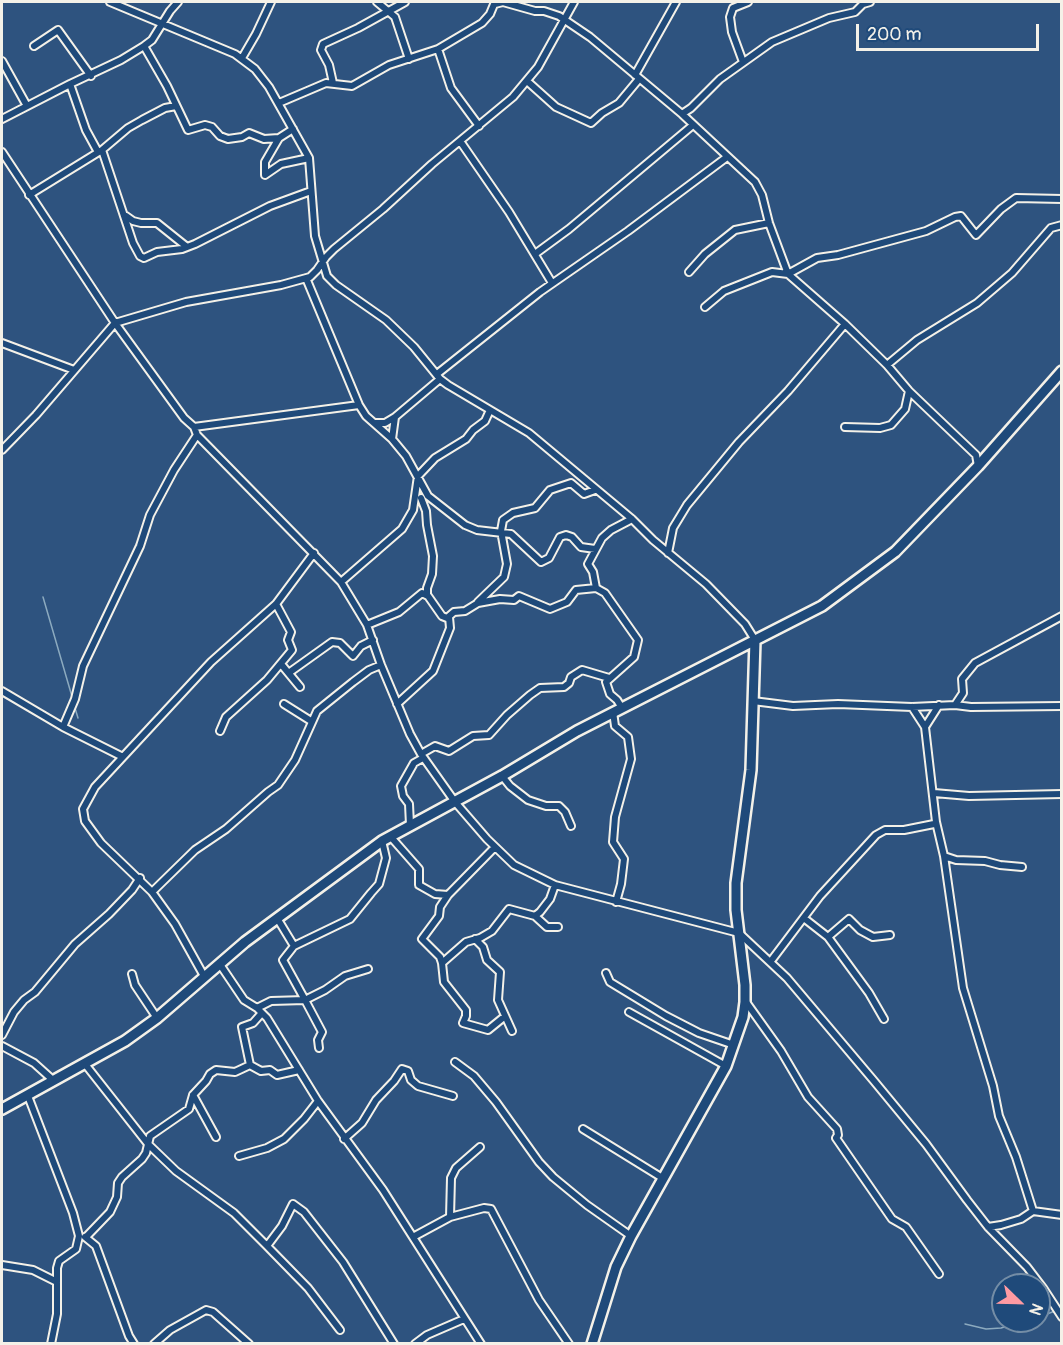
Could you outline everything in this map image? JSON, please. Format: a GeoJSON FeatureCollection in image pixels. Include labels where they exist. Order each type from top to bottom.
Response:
{"type":"FeatureCollection","features":[{"type":"Feature","properties":{"kind":"main road"},"geometry":{"type":"LineString","coordinates":[[2,1109],[125,1041],[157,1018],[219,963],[277,918],[386,839],[502,776],[577,731],[822,606],[895,552],[978,466],[1062,370]]}},
{"type":"Feature","properties":{"kind":"main road"},"geometry":{"type":"LineString","coordinates":[[592,1344],[610,1284],[631,1236],[726,1066],[745,1002],[736,910],[736,883],[751,770],[754,640]]}},
{"type":"Feature","properties":{"kind":"street"},"geometry":{"type":"LineString","coordinates":[[110,2],[242,58],[255,69],[279,103],[309,158],[315,236],[327,276],[336,285],[386,320],[439,376],[462,394],[529,433],[632,519],[706,584],[745,624],[754,640]]}},
{"type":"Feature","properties":{"kind":"street"},"geometry":{"type":"LineString","coordinates":[[2,119],[70,84],[91,76],[144,46],[152,39],[178,2]]}},
{"type":"Feature","properties":{"kind":"street"},"geometry":{"type":"LineString","coordinates":[[242,58],[271,2]]}},
{"type":"Feature","properties":{"kind":"street"},"geometry":{"type":"LineString","coordinates":[[377,2],[395,17],[409,58]]}},
{"type":"Feature","properties":{"kind":"street"},"geometry":{"type":"LineString","coordinates":[[333,83],[329,65],[322,53],[323,44],[405,2]]}},
{"type":"Feature","properties":{"kind":"street"},"geometry":{"type":"LineString","coordinates":[[279,103],[326,83],[352,86],[389,65],[438,49],[482,23],[490,14],[495,3],[503,2],[535,11],[544,11],[564,20],[590,37],[682,114],[759,188],[788,274],[887,364],[909,391],[976,455],[978,466]]}},
{"type":"Feature","properties":{"kind":"street"},"geometry":{"type":"LineString","coordinates":[[2,450],[36,415],[115,323],[186,302],[306,278],[317,270],[334,249],[513,97],[538,67],[574,2]]}},
{"type":"Feature","properties":{"kind":"street"},"geometry":{"type":"LineString","coordinates":[[527,81],[556,107],[591,123],[619,103],[637,77],[676,2]]}},
{"type":"Feature","properties":{"kind":"street"},"geometry":{"type":"LineString","coordinates":[[743,62],[732,32],[730,17],[733,8],[748,2]]}},
{"type":"Feature","properties":{"kind":"street"},"geometry":{"type":"LineString","coordinates":[[682,114],[692,108],[720,79],[772,42],[829,18],[855,12],[863,4],[870,2]]}},
{"type":"Feature","properties":{"kind":"street"},"geometry":{"type":"LineString","coordinates":[[34,46],[58,30],[91,76]]}},
{"type":"Feature","properties":{"kind":"street"},"geometry":{"type":"LineString","coordinates":[[144,46],[167,86],[188,130],[205,125],[212,127],[220,136],[228,139],[249,133],[264,138],[279,138]]}},
{"type":"Feature","properties":{"kind":"street"},"geometry":{"type":"LineString","coordinates":[[438,49],[452,88],[479,126]]}},
{"type":"Feature","properties":{"kind":"street"},"geometry":{"type":"LineString","coordinates":[[2,61],[27,106]]}},
{"type":"Feature","properties":{"kind":"street"},"geometry":{"type":"LineString","coordinates":[[70,84],[86,130],[100,151],[133,243],[140,256],[144,258],[157,252],[187,247],[270,206],[310,191]]}},
{"type":"Feature","properties":{"kind":"street"},"geometry":{"type":"LineString","coordinates":[[28,195],[100,151],[128,128],[165,108],[176,106]]}},
{"type":"Feature","properties":{"kind":"street"},"geometry":{"type":"LineString","coordinates":[[535,254],[564,233],[693,125]]}},
{"type":"Feature","properties":{"kind":"street"},"geometry":{"type":"LineString","coordinates":[[293,129],[279,138],[266,162],[264,175],[281,164],[309,158]]}},
{"type":"Feature","properties":{"kind":"street"},"geometry":{"type":"LineString","coordinates":[[460,141],[552,283]]}},
{"type":"Feature","properties":{"kind":"street"},"geometry":{"type":"LineString","coordinates":[[2,152],[28,195],[115,323],[184,418],[194,427],[197,435],[341,582],[367,625],[397,704],[422,756],[455,802],[495,847],[514,865],[555,885],[739,933],[771,961],[926,1144],[988,1227],[1026,1267],[1062,1317]]}},
{"type":"Feature","properties":{"kind":"street"},"geometry":{"type":"LineString","coordinates":[[374,423],[385,423],[395,417],[439,376],[552,283],[628,231],[727,157]]}},
{"type":"Feature","properties":{"kind":"street"},"geometry":{"type":"LineString","coordinates":[[705,308],[724,291],[772,272],[788,274],[817,258],[838,255],[926,231],[961,216],[976,235],[1001,209],[1016,198],[1062,199]]}},
{"type":"Feature","properties":{"kind":"street"},"geometry":{"type":"LineString","coordinates":[[125,216],[141,223],[157,223],[187,247]]}},
{"type":"Feature","properties":{"kind":"street"},"geometry":{"type":"LineString","coordinates":[[689,272],[705,254],[735,230],[769,223]]}},
{"type":"Feature","properties":{"kind":"street"},"geometry":{"type":"LineString","coordinates":[[887,364],[917,340],[977,303],[1012,273],[1052,228],[1062,225]]}},
{"type":"Feature","properties":{"kind":"street"},"geometry":{"type":"LineString","coordinates":[[306,278],[359,405],[366,416],[392,439],[418,476],[434,556],[427,595],[443,617],[449,617],[454,612],[465,611],[478,603],[504,577],[507,564],[501,531],[503,520],[513,513],[535,508],[550,490],[571,483],[584,494],[595,490]]}},
{"type":"Feature","properties":{"kind":"street"},"geometry":{"type":"LineString","coordinates":[[668,553],[673,528],[687,505],[739,442],[788,391],[845,324]]}},
{"type":"Feature","properties":{"kind":"street"},"geometry":{"type":"LineString","coordinates":[[2,343],[74,370]]}},
{"type":"Feature","properties":{"kind":"street"},"geometry":{"type":"LineString","coordinates":[[845,427],[880,428],[891,425],[905,409],[909,391]]}},
{"type":"Feature","properties":{"kind":"street"},"geometry":{"type":"LineString","coordinates":[[194,427],[359,405]]}},
{"type":"Feature","properties":{"kind":"street"},"geometry":{"type":"LineString","coordinates":[[418,476],[435,458],[466,439],[485,421],[490,410]]}},
{"type":"Feature","properties":{"kind":"street"},"geometry":{"type":"LineString","coordinates":[[392,439],[395,417]]}},
{"type":"Feature","properties":{"kind":"street"},"geometry":{"type":"LineString","coordinates":[[63,727],[75,699],[83,666],[140,546],[150,515],[169,477],[197,435]]}},
{"type":"Feature","properties":{"kind":"street"},"geometry":{"type":"LineString","coordinates":[[341,582],[402,529],[421,498],[418,476]]}},
{"type":"Feature","properties":{"kind":"street"},"geometry":{"type":"LineString","coordinates":[[421,498],[477,530],[501,531],[511,534],[541,562],[549,558],[560,537],[566,535],[572,537],[581,547],[595,549]]}},
{"type":"Feature","properties":{"kind":"street"},"geometry":{"type":"LineString","coordinates":[[597,588],[593,572],[588,564],[595,549],[611,530],[632,519]]}},
{"type":"Feature","properties":{"kind":"street"},"geometry":{"type":"LineString","coordinates":[[204,976],[175,924],[152,892],[101,843],[85,821],[83,809],[88,796],[211,662],[276,604],[314,553]]}},
{"type":"Feature","properties":{"kind":"street"},"geometry":{"type":"LineString","coordinates":[[478,603],[500,599],[514,600],[519,596],[550,609],[567,602],[576,590],[597,588],[605,592],[638,640],[634,657],[606,682],[610,694],[617,700],[615,726],[628,737],[631,759],[615,817],[613,842],[624,859],[616,902]]}},
{"type":"Feature","properties":{"kind":"street"},"geometry":{"type":"LineString","coordinates":[[367,625],[399,612],[422,593],[427,595]]}},
{"type":"Feature","properties":{"kind":"street"},"geometry":{"type":"LineString","coordinates":[[220,730],[226,717],[267,680],[292,650],[288,640],[292,633],[276,604]]}},
{"type":"Feature","properties":{"kind":"street"},"geometry":{"type":"LineString","coordinates":[[956,705],[963,693],[962,680],[975,663],[1062,616]]}},
{"type":"Feature","properties":{"kind":"street"},"geometry":{"type":"LineString","coordinates":[[397,704],[434,671],[450,628],[449,617]]}},
{"type":"Feature","properties":{"kind":"street"},"geometry":{"type":"LineString","coordinates":[[290,672],[332,642],[340,643],[352,656],[361,646],[373,640]]}},
{"type":"Feature","properties":{"kind":"street"},"geometry":{"type":"LineString","coordinates":[[281,664],[290,672],[300,687]]}},
{"type":"Feature","properties":{"kind":"street"},"geometry":{"type":"LineString","coordinates":[[152,892],[195,850],[226,829],[278,785],[295,760],[317,711],[328,700],[369,670],[381,665]]}},
{"type":"Feature","properties":{"kind":"street"},"geometry":{"type":"LineString","coordinates":[[410,825],[409,804],[403,796],[401,786],[414,763],[435,746],[449,751],[473,736],[489,735],[507,715],[540,688],[564,687],[582,670],[609,678]]}},
{"type":"Feature","properties":{"kind":"street"},"geometry":{"type":"LineString","coordinates":[[2,691],[63,727],[123,757]]}},
{"type":"Feature","properties":{"kind":"street"},"geometry":{"type":"LineString","coordinates":[[753,701],[793,706],[838,704],[912,707],[939,705],[1062,706]]}},
{"type":"Feature","properties":{"kind":"street"},"geometry":{"type":"LineString","coordinates":[[284,704],[311,721]]}},
{"type":"Feature","properties":{"kind":"street"},"geometry":{"type":"LineString","coordinates":[[925,727],[939,705]]}},
{"type":"Feature","properties":{"kind":"street"},"geometry":{"type":"LineString","coordinates":[[912,707],[925,727],[936,822],[944,856],[963,988],[993,1086],[999,1116],[1016,1157],[1033,1211]]}},
{"type":"Feature","properties":{"kind":"street"},"geometry":{"type":"LineString","coordinates":[[502,776],[510,786],[528,800],[546,806],[559,806],[565,812],[571,826]]}},
{"type":"Feature","properties":{"kind":"street"},"geometry":{"type":"LineString","coordinates":[[934,793],[969,796],[1062,794]]}},
{"type":"Feature","properties":{"kind":"street"},"geometry":{"type":"LineString","coordinates":[[771,961],[805,919],[820,896],[876,835],[885,830],[904,830],[936,822]]}},
{"type":"Feature","properties":{"kind":"street"},"geometry":{"type":"LineString","coordinates":[[386,839],[419,869],[419,885],[435,894],[448,895]]}},
{"type":"Feature","properties":{"kind":"street"},"geometry":{"type":"LineString","coordinates":[[319,1048],[318,1040],[322,1032],[283,960],[294,946],[350,919],[379,884],[386,858],[386,839]]}},
{"type":"Feature","properties":{"kind":"street"},"geometry":{"type":"LineString","coordinates":[[495,847],[448,895],[440,907],[439,916],[422,939],[440,957],[444,981],[466,1010],[463,1023],[488,1030],[504,1017]]}},
{"type":"Feature","properties":{"kind":"street"},"geometry":{"type":"LineString","coordinates":[[944,856],[956,860],[985,861],[1022,867]]}},
{"type":"Feature","properties":{"kind":"street"},"geometry":{"type":"LineString","coordinates":[[2,1035],[14,1012],[24,1000],[35,992],[75,944],[109,914],[140,879]]}},
{"type":"Feature","properties":{"kind":"street"},"geometry":{"type":"LineString","coordinates":[[535,916],[550,899],[555,885]]}},
{"type":"Feature","properties":{"kind":"street"},"geometry":{"type":"LineString","coordinates":[[442,963],[466,942],[492,931],[509,909],[535,916],[547,927],[558,927]]}},
{"type":"Feature","properties":{"kind":"street"},"geometry":{"type":"LineString","coordinates":[[277,918],[294,946]]}},
{"type":"Feature","properties":{"kind":"street"},"geometry":{"type":"LineString","coordinates":[[805,919],[828,937],[869,993],[884,1018]]}},
{"type":"Feature","properties":{"kind":"street"},"geometry":{"type":"LineString","coordinates":[[828,937],[849,919],[865,934],[873,937],[890,935]]}},
{"type":"Feature","properties":{"kind":"street"},"geometry":{"type":"LineString","coordinates":[[475,939],[483,947],[487,960],[500,972],[498,1000],[512,1031]]}},
{"type":"Feature","properties":{"kind":"street"},"geometry":{"type":"LineString","coordinates":[[219,963],[243,1000],[267,1018],[318,1101],[383,1190],[481,1344]]}},
{"type":"Feature","properties":{"kind":"street"},"geometry":{"type":"LineString","coordinates":[[299,1070],[277,1075],[270,1070],[261,1071],[250,1065],[242,1027],[253,1023],[259,1011],[271,1001],[305,1000],[345,976],[368,969]]}},
{"type":"Feature","properties":{"kind":"street"},"geometry":{"type":"LineString","coordinates":[[606,973],[610,982],[666,1016],[699,1033],[734,1045]]}},
{"type":"Feature","properties":{"kind":"street"},"geometry":{"type":"LineString","coordinates":[[132,974],[135,985],[157,1018]]}},
{"type":"Feature","properties":{"kind":"street"},"geometry":{"type":"LineString","coordinates":[[745,1002],[781,1051],[808,1097],[837,1129],[836,1138],[892,1219],[906,1227],[939,1274]]}},
{"type":"Feature","properties":{"kind":"street"},"geometry":{"type":"LineString","coordinates":[[629,1012],[726,1066]]}},
{"type":"Feature","properties":{"kind":"street"},"geometry":{"type":"LineString","coordinates":[[2,1046],[34,1063],[54,1081]]}},
{"type":"Feature","properties":{"kind":"street"},"geometry":{"type":"LineString","coordinates":[[455,1062],[474,1076],[496,1102],[553,1178],[631,1236]]}},
{"type":"Feature","properties":{"kind":"street"},"geometry":{"type":"LineString","coordinates":[[85,1064],[148,1144],[176,1171],[234,1213],[261,1240],[268,1243],[308,1288],[340,1330]]}},
{"type":"Feature","properties":{"kind":"street"},"geometry":{"type":"LineString","coordinates":[[51,1344],[57,1314],[59,1261],[76,1249],[82,1237],[110,1212],[122,1176],[142,1159],[150,1136],[189,1109],[193,1095],[210,1074],[216,1070],[235,1072],[250,1065]]}},
{"type":"Feature","properties":{"kind":"street"},"geometry":{"type":"LineString","coordinates":[[344,1139],[362,1123],[376,1100],[402,1069],[408,1071],[411,1080],[418,1086],[453,1096]]}},
{"type":"Feature","properties":{"kind":"street"},"geometry":{"type":"LineString","coordinates":[[193,1095],[216,1137]]}},
{"type":"Feature","properties":{"kind":"street"},"geometry":{"type":"LineString","coordinates":[[28,1096],[82,1237],[96,1246],[134,1344]]}},
{"type":"Feature","properties":{"kind":"street"},"geometry":{"type":"LineString","coordinates":[[239,1156],[267,1148],[284,1139],[318,1101]]}},
{"type":"Feature","properties":{"kind":"street"},"geometry":{"type":"LineString","coordinates":[[583,1129],[664,1179]]}},
{"type":"Feature","properties":{"kind":"street"},"geometry":{"type":"LineString","coordinates":[[137,1131],[150,1136]]}},
{"type":"Feature","properties":{"kind":"street"},"geometry":{"type":"LineString","coordinates":[[450,1217],[451,1178],[456,1168],[480,1147]]}},
{"type":"Feature","properties":{"kind":"street"},"geometry":{"type":"LineString","coordinates":[[268,1243],[282,1226],[293,1204],[304,1212],[343,1262],[394,1344]]}},
{"type":"Feature","properties":{"kind":"street"},"geometry":{"type":"LineString","coordinates":[[414,1237],[450,1217],[484,1208],[491,1209],[539,1300],[569,1344]]}},
{"type":"Feature","properties":{"kind":"street"},"geometry":{"type":"LineString","coordinates":[[988,1227],[1021,1219],[1033,1211],[1062,1215]]}},
{"type":"Feature","properties":{"kind":"street"},"geometry":{"type":"LineString","coordinates":[[2,1265],[33,1270],[57,1282]]}},
{"type":"Feature","properties":{"kind":"street"},"geometry":{"type":"LineString","coordinates":[[158,1343],[170,1330],[206,1310],[213,1312],[249,1344]]}},
{"type":"Feature","properties":{"kind":"street"},"geometry":{"type":"LineString","coordinates":[[415,1344],[427,1335],[464,1319]]}},
{"type":"Feature","properties":{"kind":"waterway"},"geometry":{"type":"LineString","coordinates":[[43,597],[73,700]]}},
{"type":"Feature","properties":{"kind":"waterway"},"geometry":{"type":"LineString","coordinates":[[75,708],[78,718]]}},
{"type":"Feature","properties":{"kind":"waterway"},"geometry":{"type":"LineString","coordinates":[[1051,1312],[1055,1311]]}},
{"type":"Feature","properties":{"kind":"waterway"},"geometry":{"type":"LineString","coordinates":[[965,1324],[991,1329]]}}]}
